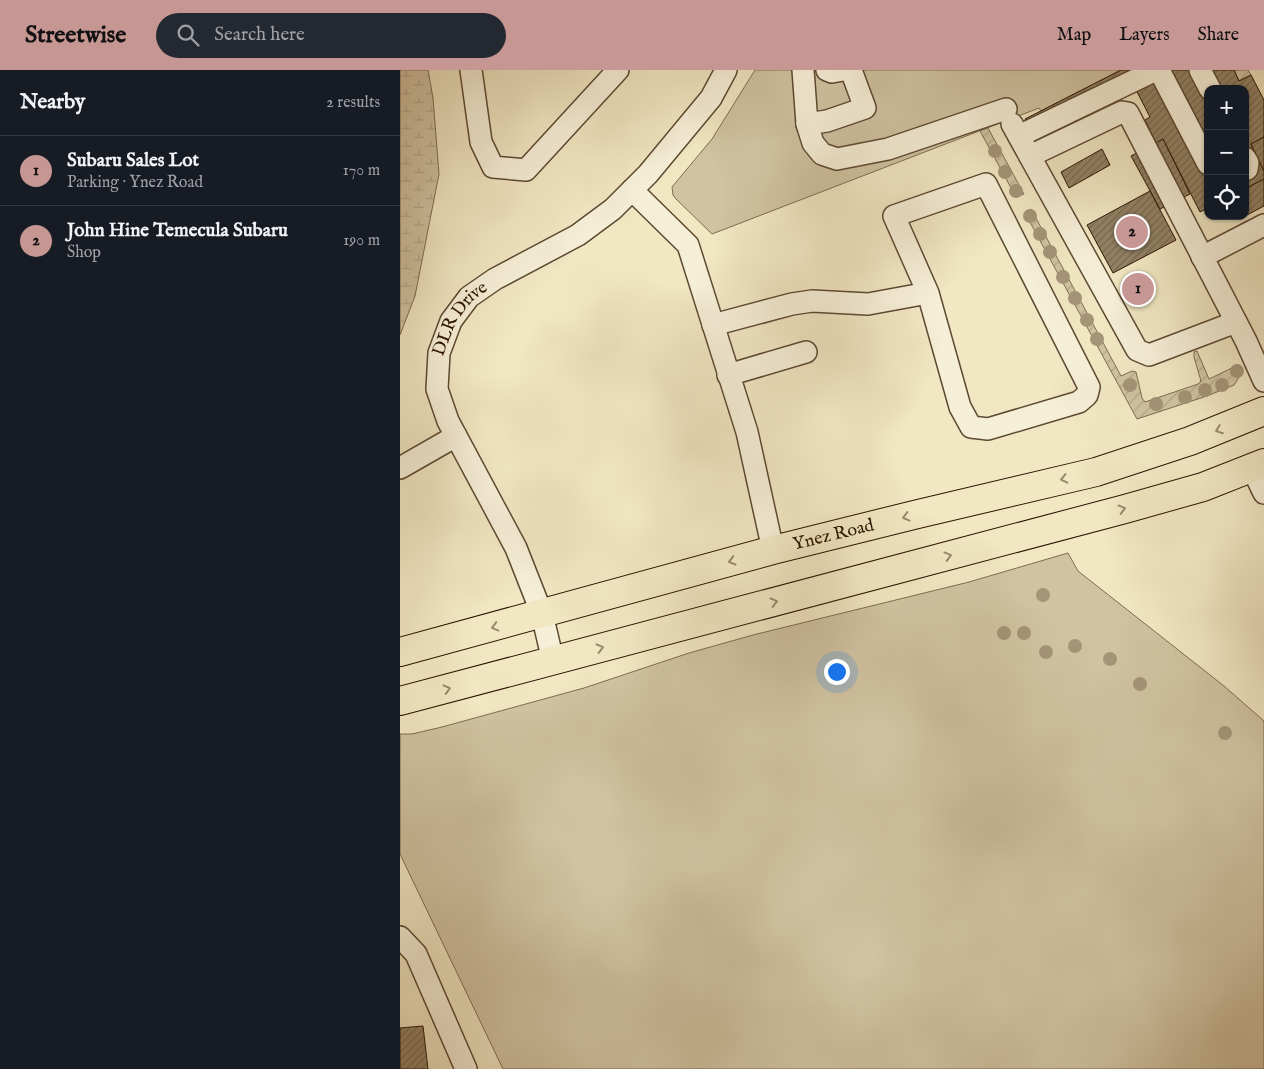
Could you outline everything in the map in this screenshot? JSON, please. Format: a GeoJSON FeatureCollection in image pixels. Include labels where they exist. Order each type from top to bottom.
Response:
{"type":"FeatureCollection","features":[{"type":"Feature","properties":{"kind":"main road","name":"Ynez Road"},"geometry":{"type":"LineString","coordinates":[[400,652],[773,550],[1096,472],[1190,441],[1264,411]]}},
{"type":"Feature","properties":{"kind":"main road"},"geometry":{"type":"LineString","coordinates":[[400,701],[1203,487],[1258,466]]}},
{"type":"Feature","properties":{"kind":"street"},"geometry":{"type":"LineString","coordinates":[[471,70],[481,142],[493,167],[526,170],[618,70]]}},
{"type":"Feature","properties":{"kind":"street","name":"DLR Drive"},"geometry":{"type":"LineString","coordinates":[[553,661],[542,614],[516,548],[448,421],[437,389],[439,353],[451,320],[469,297],[495,279],[578,235],[613,209],[648,174],[711,98],[726,70]]}},
{"type":"Feature","properties":{"kind":"street"},"geometry":{"type":"LineString","coordinates":[[803,70],[806,124],[813,143],[822,154],[837,159],[1013,123],[1158,70],[1204,156]]}},
{"type":"Feature","properties":{"kind":"street"},"geometry":{"type":"LineString","coordinates":[[827,70],[832,72],[842,70]]}},
{"type":"Feature","properties":{"kind":"street"},"geometry":{"type":"LineString","coordinates":[[806,124],[827,121],[866,108],[851,70]]}},
{"type":"Feature","properties":{"kind":"street"},"geometry":{"type":"LineString","coordinates":[[1200,70],[1208,85]]}},
{"type":"Feature","properties":{"kind":"street"},"geometry":{"type":"LineString","coordinates":[[1030,156],[1122,112],[1128,113],[1264,380]]}},
{"type":"Feature","properties":{"kind":"street"},"geometry":{"type":"LineString","coordinates":[[1013,123],[1137,350],[1149,355],[1236,322]]}},
{"type":"Feature","properties":{"kind":"street"},"geometry":{"type":"LineString","coordinates":[[986,184],[1089,387],[1087,395],[1079,402],[988,429],[971,427],[960,406],[928,293],[894,216],[986,184]]}},
{"type":"Feature","properties":{"kind":"street"},"geometry":{"type":"LineString","coordinates":[[632,190],[688,245],[747,432],[773,550]]}},
{"type":"Feature","properties":{"kind":"street"},"geometry":{"type":"LineString","coordinates":[[1202,257],[1264,225]]}},
{"type":"Feature","properties":{"kind":"street"},"geometry":{"type":"LineString","coordinates":[[714,325],[792,304],[812,301],[868,304],[928,293]]}},
{"type":"Feature","properties":{"kind":"street"},"geometry":{"type":"LineString","coordinates":[[728,375],[806,352]]}},
{"type":"Feature","properties":{"kind":"street"},"geometry":{"type":"LineString","coordinates":[[400,468],[456,436]]}},
{"type":"Feature","properties":{"kind":"street"},"geometry":{"type":"LineString","coordinates":[[1258,466],[1264,493]]}},
{"type":"Feature","properties":{"kind":"street"},"geometry":{"type":"LineString","coordinates":[[400,937],[416,954],[466,1069]]}},
{"type":"Feature","properties":{"kind":"green space"},"geometry":{"type":"Polygon","coordinates":[[[400,70],[428,70],[433,98],[439,174],[415,296],[400,335],[400,70]]]}},
{"type":"Feature","properties":{"kind":"green space"},"geometry":{"type":"Polygon","coordinates":[[[755,70],[1121,70],[1041,111],[1039,108],[712,234],[675,198],[672,187],[712,139],[755,70]]]}},
{"type":"Feature","properties":{"kind":"green space"},"geometry":{"type":"Polygon","coordinates":[[[1234,70],[1248,70],[1251,75],[1239,81],[1234,70]]]}},
{"type":"Feature","properties":{"kind":"green space"},"geometry":{"type":"Polygon","coordinates":[[[988,128],[1024,194],[1016,197],[980,131],[988,128]]]}},
{"type":"Feature","properties":{"kind":"green space"},"geometry":{"type":"Polygon","coordinates":[[[1031,209],[1121,376],[1132,371],[1136,372],[1142,398],[1145,402],[1198,384],[1201,381],[1194,357],[1194,352],[1197,351],[1209,379],[1238,365],[1243,371],[1234,385],[1137,419],[1025,213],[1031,209]]]}},
{"type":"Feature","properties":{"kind":"green space"},"geometry":{"type":"Polygon","coordinates":[[[1068,553],[1078,571],[1224,686],[1264,721],[1264,1069],[503,1069],[400,854],[400,734],[412,734],[442,727],[584,688],[689,653],[753,635],[969,582],[1068,553]]]}},
{"type":"Feature","properties":{"kind":"building"},"geometry":{"type":"Polygon","coordinates":[[[1121,70],[1234,70],[1239,81],[1251,75],[1264,100],[1264,137],[1251,144],[1264,171],[1264,179],[1249,187],[1249,85],[1204,85],[1204,210],[1200,212],[1163,139],[1156,143],[1145,120],[1150,117],[1136,90],[1037,141],[1025,119],[1121,70]]]}},
{"type":"Feature","properties":{"kind":"building"},"geometry":{"type":"Polygon","coordinates":[[[1264,137],[1264,171],[1251,144],[1264,137]]]}},
{"type":"Feature","properties":{"kind":"building"},"geometry":{"type":"Polygon","coordinates":[[[1163,139],[1190,194],[1160,209],[1131,156],[1163,139]]]}},
{"type":"Feature","properties":{"kind":"building"},"geometry":{"type":"Polygon","coordinates":[[[1102,149],[1110,165],[1069,188],[1061,172],[1102,149]]]}},
{"type":"Feature","properties":{"kind":"building"},"geometry":{"type":"Polygon","coordinates":[[[1264,179],[1264,206],[1249,214],[1249,187],[1264,179]]]}},
{"type":"Feature","properties":{"kind":"building"},"geometry":{"type":"Polygon","coordinates":[[[1150,191],[1176,240],[1113,273],[1087,225],[1150,191]]]}},
{"type":"Feature","properties":{"kind":"building"},"geometry":{"type":"Polygon","coordinates":[[[423,1026],[428,1069],[400,1069],[400,1028],[423,1026]]]}},
{"type":"Feature","properties":{"kind":"place","name":"John Hine Temecula Subaru"},"geometry":{"type":"Point","coordinates":[1132,232]}},
{"type":"Feature","properties":{"kind":"place","name":"Subaru Sales Lot"},"geometry":{"type":"Point","coordinates":[1138,289]}}]}
